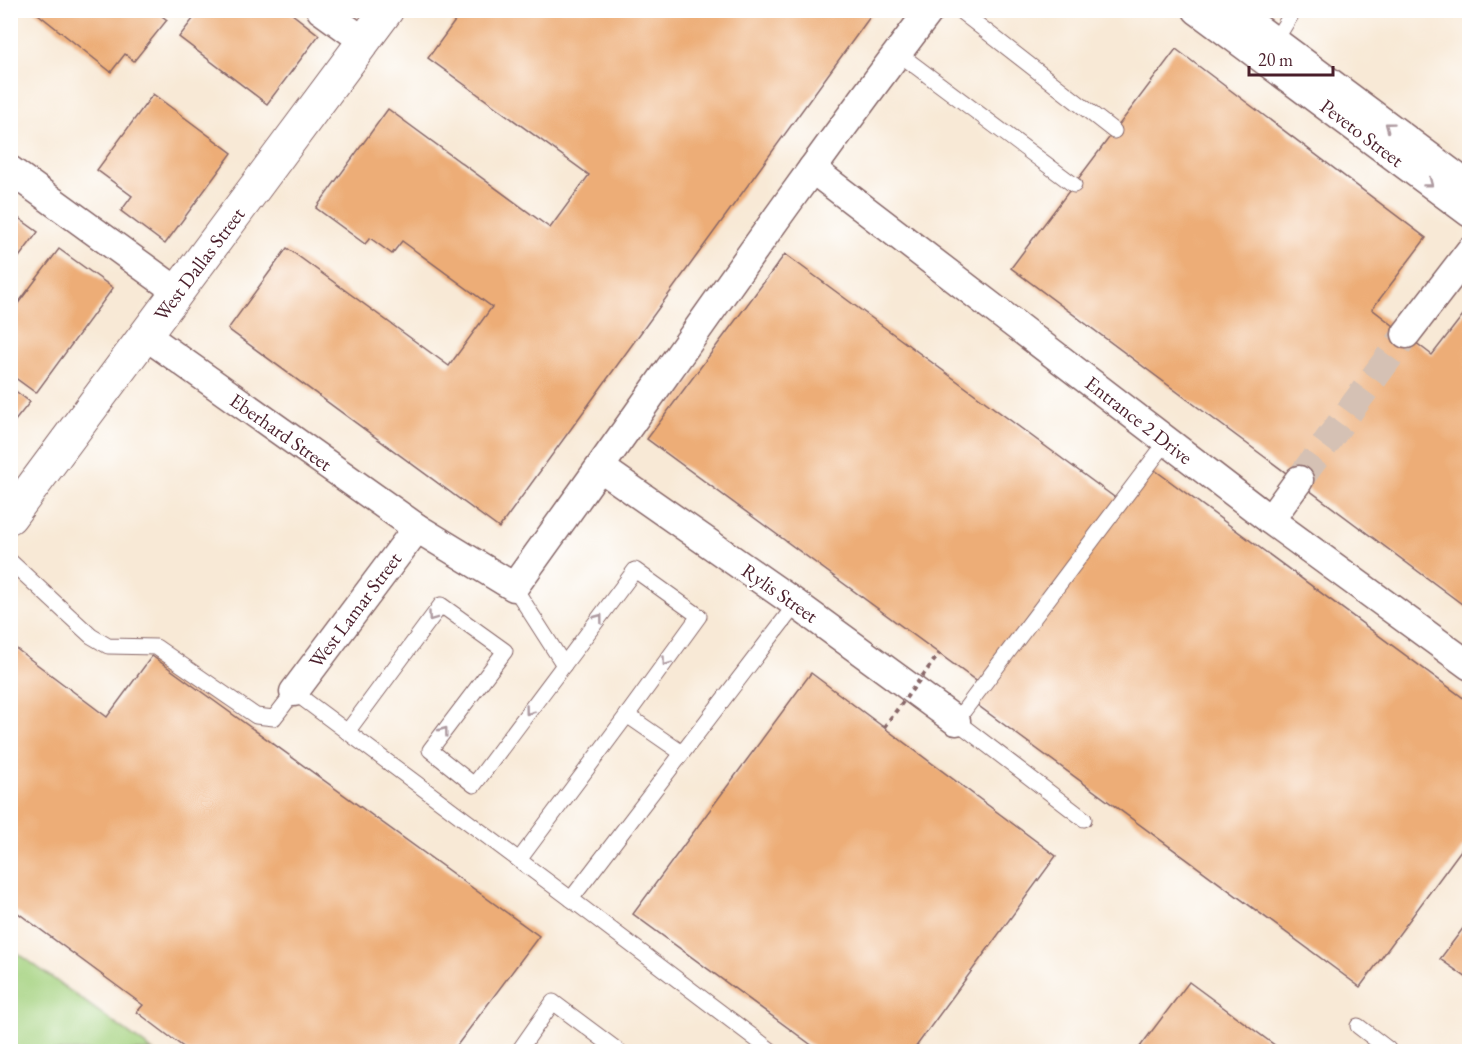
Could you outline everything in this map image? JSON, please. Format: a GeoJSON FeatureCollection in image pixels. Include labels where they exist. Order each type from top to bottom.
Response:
{"type":"FeatureCollection","features":[{"type":"Feature","properties":{"kind":"main road","name":"West Dallas Street"},"geometry":{"type":"LineString","coordinates":[[10,517],[387,10]]}},
{"type":"Feature","properties":{"kind":"street"},"geometry":{"type":"LineString","coordinates":[[321,10],[364,42]]}},
{"type":"Feature","properties":{"kind":"street"},"geometry":{"type":"LineString","coordinates":[[514,587],[813,169],[930,10]]}},
{"type":"Feature","properties":{"kind":"street","name":"Peveto Street"},"geometry":{"type":"LineString","coordinates":[[1197,10],[1470,213]]}},
{"type":"Feature","properties":{"kind":"street","name":"Peveto Street"},"geometry":{"type":"LineString","coordinates":[[1233,10],[1470,186]]}},
{"type":"Feature","properties":{"kind":"street","name":"Entrance 2 Drive"},"geometry":{"type":"LineString","coordinates":[[813,169],[1270,520],[1470,666]]}},
{"type":"Feature","properties":{"kind":"street"},"geometry":{"type":"LineString","coordinates":[[10,170],[178,292]]}},
{"type":"Feature","properties":{"kind":"street"},"geometry":{"type":"LineString","coordinates":[[1406,334],[1470,252]]}},
{"type":"Feature","properties":{"kind":"street","name":"Eberhard Street"},"geometry":{"type":"LineString","coordinates":[[146,335],[417,528],[514,587]]}},
{"type":"Feature","properties":{"kind":"street","name":"Rylis Street"},"geometry":{"type":"LineString","coordinates":[[601,468],[796,604],[956,722]]}},
{"type":"Feature","properties":{"kind":"street"},"geometry":{"type":"LineString","coordinates":[[1270,520],[1299,480]]}},
{"type":"Feature","properties":{"kind":"street","name":"West Lamar Street"},"geometry":{"type":"LineString","coordinates":[[294,692],[417,528]]}},
{"type":"Feature","properties":{"kind":"lane"},"geometry":{"type":"LineString","coordinates":[[959,10],[1114,131]]}},
{"type":"Feature","properties":{"kind":"lane"},"geometry":{"type":"LineString","coordinates":[[1275,41],[1294,10]]}},
{"type":"Feature","properties":{"kind":"lane"},"geometry":{"type":"LineString","coordinates":[[898,53],[1074,185]]}},
{"type":"Feature","properties":{"kind":"lane"},"geometry":{"type":"LineString","coordinates":[[1084,819],[956,722],[1167,441]]}},
{"type":"Feature","properties":{"kind":"lane"},"geometry":{"type":"LineString","coordinates":[[10,561],[92,636],[108,646],[156,647],[256,716],[274,718],[294,692],[773,1052]]}},
{"type":"Feature","properties":{"kind":"lane"},"geometry":{"type":"LineString","coordinates":[[347,732],[441,604],[505,651],[430,750],[474,785],[635,570],[699,616],[519,860]]}},
{"type":"Feature","properties":{"kind":"lane"},"geometry":{"type":"LineString","coordinates":[[514,587],[564,665]]}},
{"type":"Feature","properties":{"kind":"lane"},"geometry":{"type":"LineString","coordinates":[[571,899],[796,604]]}},
{"type":"Feature","properties":{"kind":"lane"},"geometry":{"type":"LineString","coordinates":[[627,715],[682,753]]}},
{"type":"Feature","properties":{"kind":"lane"},"geometry":{"type":"LineString","coordinates":[[518,1052],[554,1002],[620,1052]]}},
{"type":"Feature","properties":{"kind":"lane"},"geometry":{"type":"LineString","coordinates":[[1358,1026],[1389,1051]]}},
{"type":"Feature","properties":{"kind":"path"},"geometry":{"type":"LineString","coordinates":[[884,727],[939,654]]}},
{"type":"Feature","properties":{"kind":"green space"},"geometry":{"type":"Polygon","coordinates":[[[15,951],[153,1051],[11,1051],[10,957],[15,951]]]}},
{"type":"Feature","properties":{"kind":"building"},"geometry":{"type":"Polygon","coordinates":[[[33,10],[154,10],[167,20],[134,61],[125,54],[111,72],[33,10]]]}},
{"type":"Feature","properties":{"kind":"building"},"geometry":{"type":"Polygon","coordinates":[[[200,10],[287,10],[319,35],[267,104],[179,37],[200,10]]]}},
{"type":"Feature","properties":{"kind":"building"},"geometry":{"type":"Polygon","coordinates":[[[463,10],[875,10],[499,528],[228,329],[287,248],[449,366],[492,307],[402,241],[392,254],[370,238],[365,244],[316,208],[388,109],[550,228],[589,175],[428,58],[463,10]]]}},
{"type":"Feature","properties":{"kind":"building"},"geometry":{"type":"Polygon","coordinates":[[[1176,49],[1426,238],[1372,309],[1432,355],[1470,306],[1470,610],[1011,268],[1176,49]]]}},
{"type":"Feature","properties":{"kind":"building"},"geometry":{"type":"Polygon","coordinates":[[[153,94],[232,153],[165,244],[121,211],[132,196],[97,170],[153,94]]]}},
{"type":"Feature","properties":{"kind":"building"},"geometry":{"type":"Polygon","coordinates":[[[10,212],[38,232],[10,269],[10,212]]]}},
{"type":"Feature","properties":{"kind":"building"},"geometry":{"type":"Polygon","coordinates":[[[59,249],[113,288],[36,393],[10,374],[10,314],[59,249]]]}},
{"type":"Feature","properties":{"kind":"building"},"geometry":{"type":"Polygon","coordinates":[[[785,254],[1125,505],[1152,468],[1470,703],[1470,838],[1360,987],[976,704],[987,689],[647,439],[785,254]]]}},
{"type":"Feature","properties":{"kind":"building"},"geometry":{"type":"Polygon","coordinates":[[[10,387],[30,402],[10,427],[10,387]]]}},
{"type":"Feature","properties":{"kind":"building"},"geometry":{"type":"Polygon","coordinates":[[[10,644],[107,717],[152,656],[539,936],[452,1052],[190,1052],[137,1012],[143,1005],[10,907],[10,644]]]}},
{"type":"Feature","properties":{"kind":"building"},"geometry":{"type":"Polygon","coordinates":[[[811,673],[1056,856],[912,1052],[821,1052],[633,914],[811,673]]]}},
{"type":"Feature","properties":{"kind":"building"},"geometry":{"type":"Polygon","coordinates":[[[1470,919],[1470,980],[1440,959],[1470,919]]]}},
{"type":"Feature","properties":{"kind":"building"},"geometry":{"type":"Polygon","coordinates":[[[1189,982],[1284,1052],[1136,1052],[1189,982]]]}},
{"type":"Feature","properties":{"kind":"tunnel"},"geometry":{"type":"LineString","coordinates":[[1299,480],[1406,334]]}}]}
